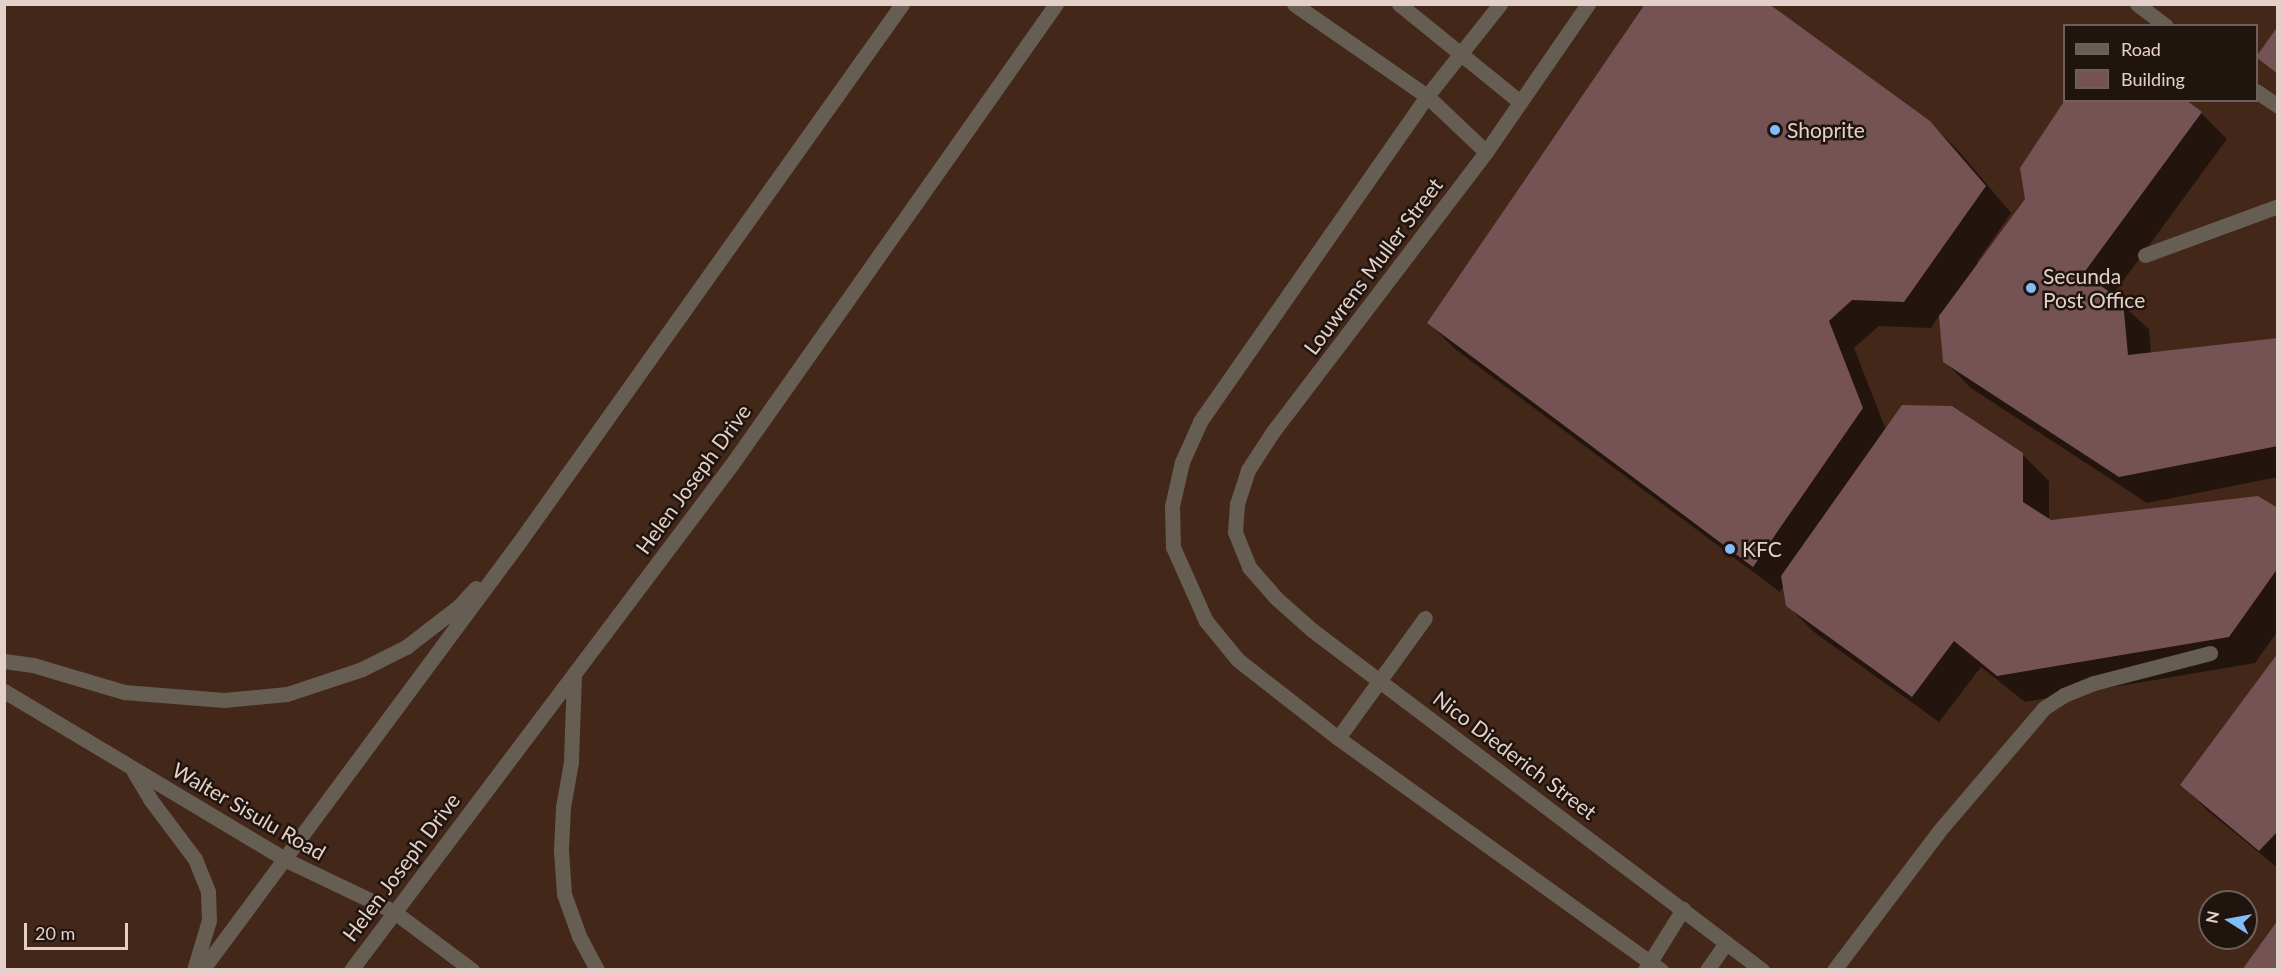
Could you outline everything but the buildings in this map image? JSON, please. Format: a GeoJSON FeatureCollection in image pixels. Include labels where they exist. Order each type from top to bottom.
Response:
{"type":"FeatureCollection","features":[{"type":"Feature","properties":{"kind":"street"},"geometry":{"type":"LineString","coordinates":[[202,969],[286,860],[520,541],[902,4]]}},
{"type":"Feature","properties":{"kind":"street","name":"Helen Joseph Drive"},"geometry":{"type":"LineString","coordinates":[[351,969],[732,464],[1056,4]]}},
{"type":"Feature","properties":{"kind":"street"},"geometry":{"type":"LineString","coordinates":[[1294,4],[1427,96],[1486,153]]}},
{"type":"Feature","properties":{"kind":"street"},"geometry":{"type":"LineString","coordinates":[[1399,4],[1520,102]]}},
{"type":"Feature","properties":{"kind":"street"},"geometry":{"type":"LineString","coordinates":[[1500,4],[1462,55],[1427,96],[1200,422],[1182,462],[1172,506],[1173,547],[1206,621],[1238,660],[1338,738],[1652,967],[1683,909]]}},
{"type":"Feature","properties":{"kind":"street","name":"Louwrens Muller Street"},"geometry":{"type":"LineString","coordinates":[[1250,567],[1235,532],[1237,504],[1248,470],[1272,433],[1486,153],[1588,4]]}},
{"type":"Feature","properties":{"kind":"street"},"geometry":{"type":"LineString","coordinates":[[2137,4],[2163,24]]}},
{"type":"Feature","properties":{"kind":"street"},"geometry":{"type":"LineString","coordinates":[[2258,92],[2277,106]]}},
{"type":"Feature","properties":{"kind":"street"},"geometry":{"type":"LineString","coordinates":[[2145,255],[2277,206]]}},
{"type":"Feature","properties":{"kind":"street"},"geometry":{"type":"LineString","coordinates":[[4,662],[33,665],[124,692],[224,700],[287,694],[362,669],[406,647],[458,607],[520,541]]}},
{"type":"Feature","properties":{"kind":"street","name":"Nico Diederich Street"},"geometry":{"type":"LineString","coordinates":[[1250,567],[1276,598],[1312,630],[1762,969]]}},
{"type":"Feature","properties":{"kind":"street"},"geometry":{"type":"LineString","coordinates":[[1338,738],[1425,618]]}},
{"type":"Feature","properties":{"kind":"street"},"geometry":{"type":"LineString","coordinates":[[1834,969],[1940,831],[2044,708],[2064,695],[2094,683],[2210,653]]}},
{"type":"Feature","properties":{"kind":"street"},"geometry":{"type":"LineString","coordinates":[[574,675],[571,762],[563,807],[561,850],[564,894],[579,936],[597,969]]}},
{"type":"Feature","properties":{"kind":"street","name":"Walter Sisulu Road"},"geometry":{"type":"LineString","coordinates":[[4,691],[286,860],[393,912],[472,969]]}},
{"type":"Feature","properties":{"kind":"street"},"geometry":{"type":"LineString","coordinates":[[132,769],[150,799],[195,859],[208,892],[209,920],[194,969]]}},
{"type":"Feature","properties":{"kind":"street"},"geometry":{"type":"LineString","coordinates":[[1707,969],[1726,943]]}},
{"type":"Feature","properties":{"kind":"place","name":"Shoprite"},"geometry":{"type":"Point","coordinates":[1775,130]}},
{"type":"Feature","properties":{"kind":"place","name":"Secunda Post Office"},"geometry":{"type":"Point","coordinates":[2031,288]}},
{"type":"Feature","properties":{"kind":"place","name":"KFC"},"geometry":{"type":"Point","coordinates":[1730,549]}}]}
